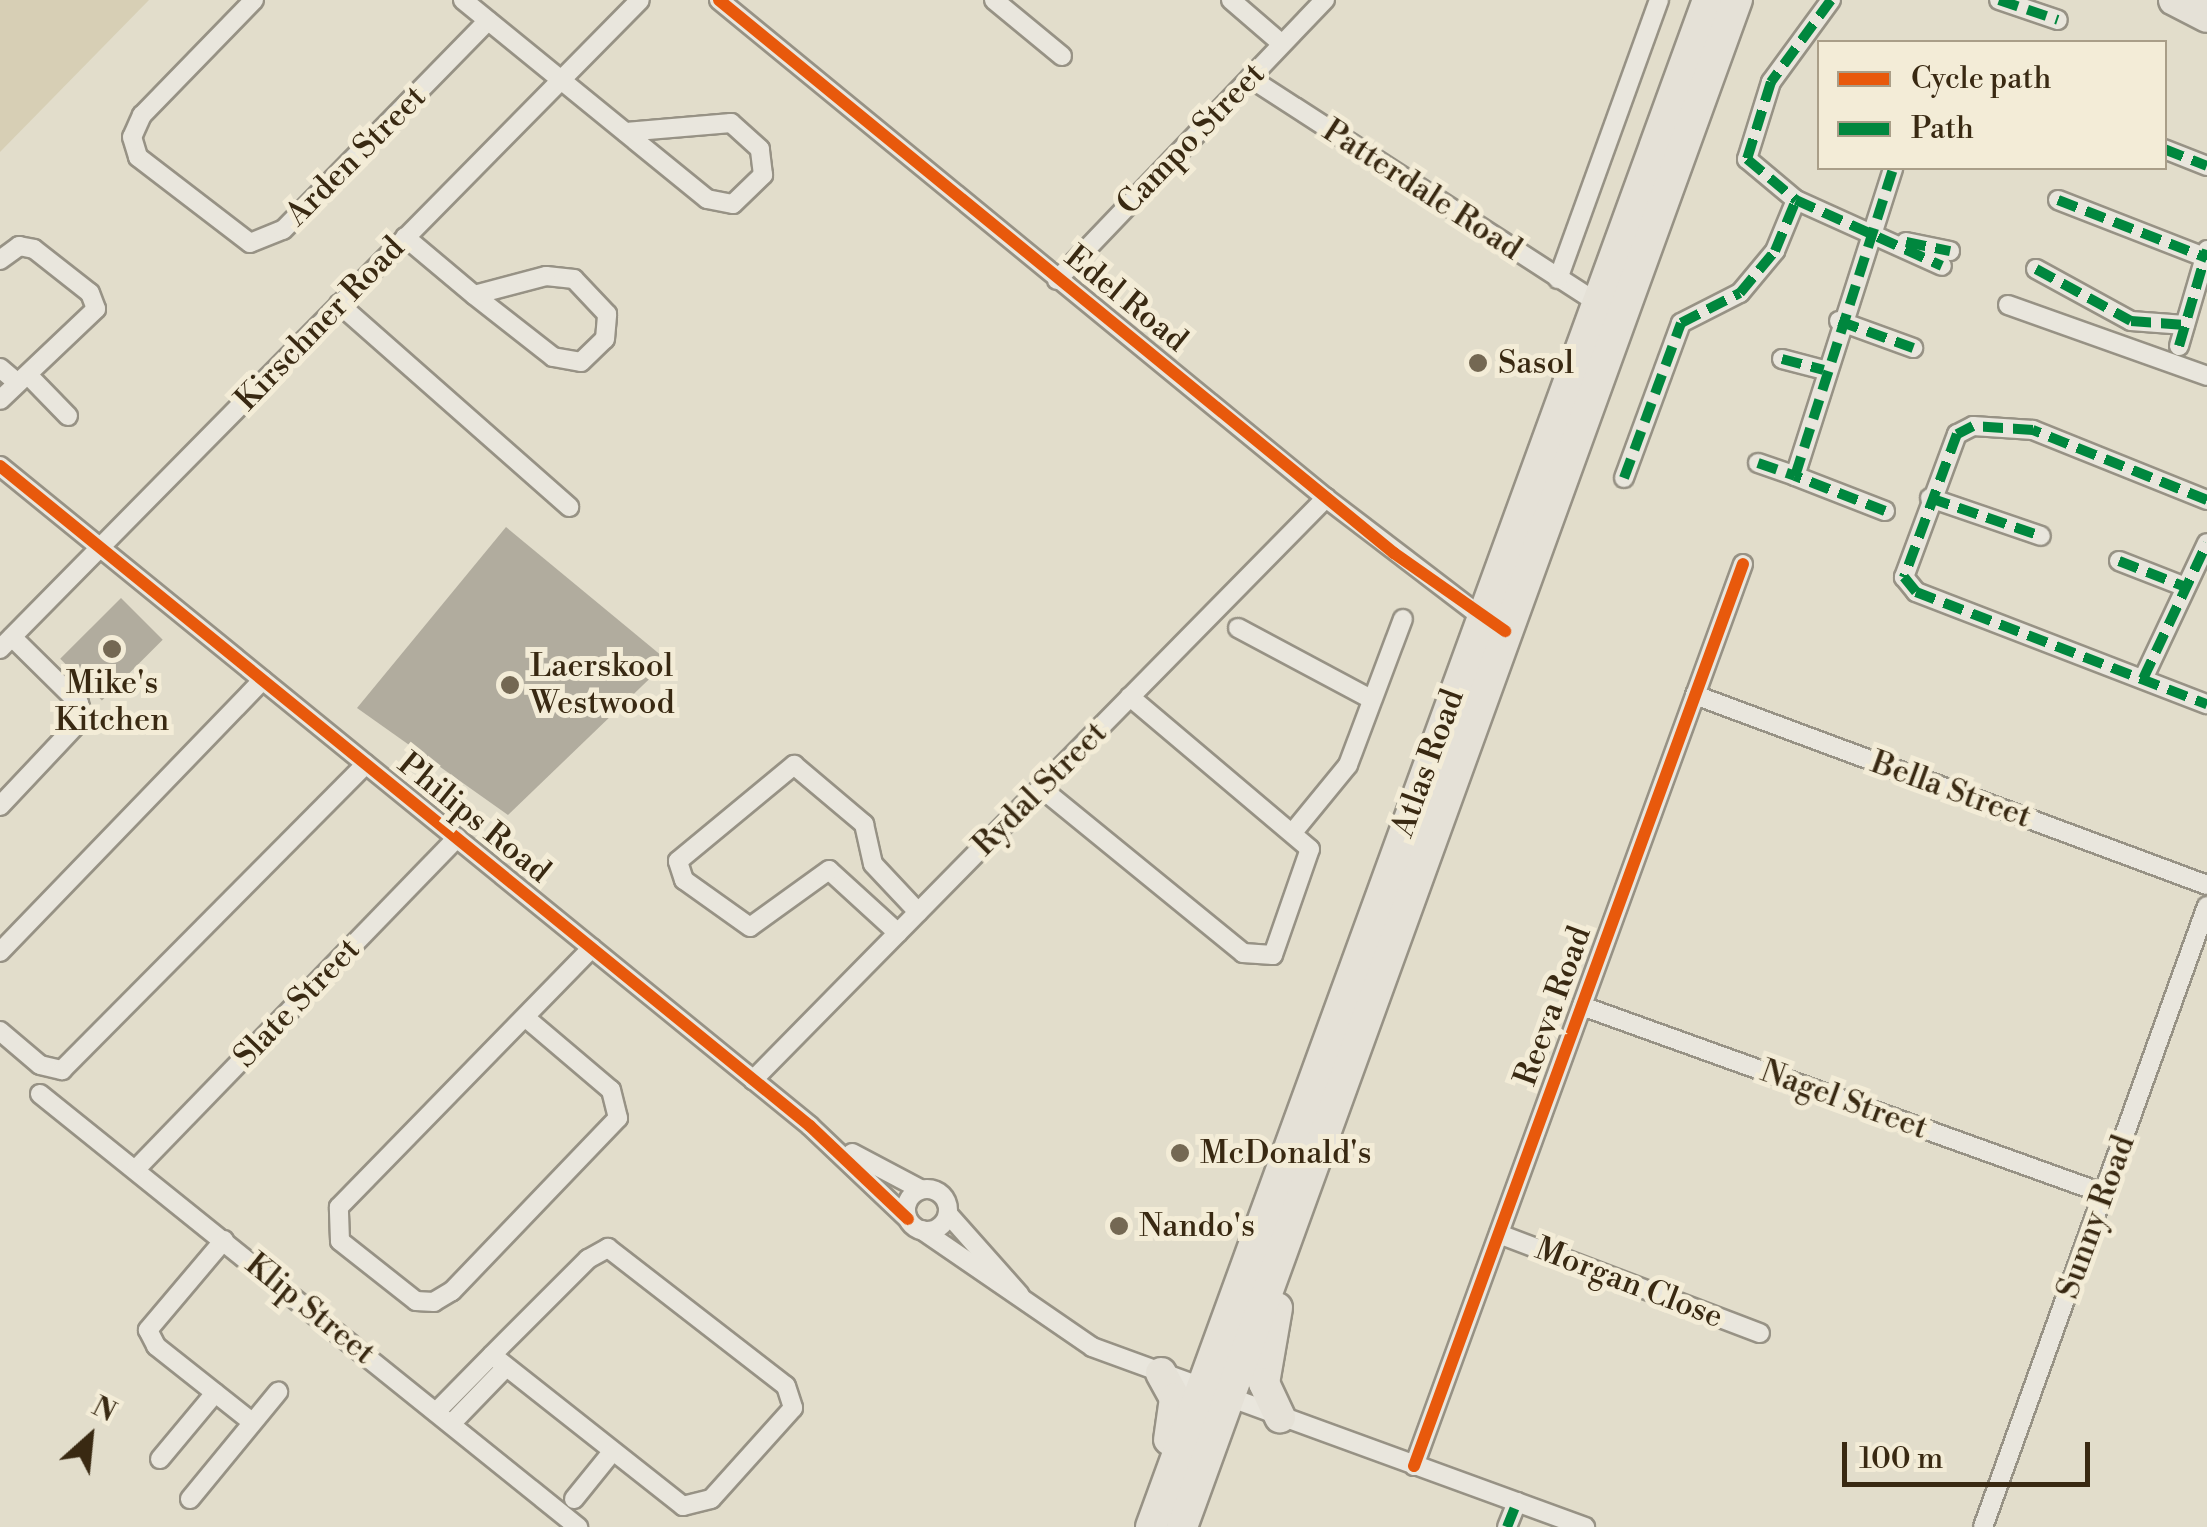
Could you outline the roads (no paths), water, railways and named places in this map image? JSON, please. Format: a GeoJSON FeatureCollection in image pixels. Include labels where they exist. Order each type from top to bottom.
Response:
{"type":"FeatureCollection","features":[{"type":"Feature","properties":{"kind":"main road","name":"Atlas Road"},"geometry":{"type":"LineString","coordinates":[[1163,1524],[1292,1217],[1493,624],[1595,301],[1708,0]]}},
{"type":"Feature","properties":{"kind":"main road","name":"Atlas Road"},"geometry":{"type":"LineString","coordinates":[[1216,1394],[1493,624],[1737,0]]}},
{"type":"Feature","properties":{"kind":"main road"},"geometry":{"type":"LineString","coordinates":[[2174,0],[2207,17]]}},
{"type":"Feature","properties":{"kind":"main road"},"geometry":{"type":"LineString","coordinates":[[1280,1418],[1264,1382],[1292,1217]]}},
{"type":"Feature","properties":{"kind":"main road"},"geometry":{"type":"LineString","coordinates":[[1161,1373],[1176,1408],[1163,1524]]}},
{"type":"Feature","properties":{"kind":"street","name":"Arden Street"},"geometry":{"type":"LineString","coordinates":[[254,0],[142,114],[132,137],[138,156],[250,242],[284,230],[488,21]]}},
{"type":"Feature","properties":{"kind":"street"},"geometry":{"type":"LineString","coordinates":[[463,0],[563,77],[625,132],[720,204],[746,198],[762,175],[760,148],[731,123],[625,132]]}},
{"type":"Feature","properties":{"kind":"street","name":"Kirschner Road"},"geometry":{"type":"LineString","coordinates":[[6,643],[640,0]]}},
{"type":"Feature","properties":{"kind":"street","name":"Edel Road"},"geometry":{"type":"LineString","coordinates":[[719,0],[1326,498],[1493,624]]}},
{"type":"Feature","properties":{"kind":"street"},"geometry":{"type":"LineString","coordinates":[[994,0],[1062,56]]}},
{"type":"Feature","properties":{"kind":"street"},"geometry":{"type":"LineString","coordinates":[[1232,0],[1282,44]]}},
{"type":"Feature","properties":{"kind":"street","name":"Campo Street"},"geometry":{"type":"LineString","coordinates":[[1057,280],[1326,0]]}},
{"type":"Feature","properties":{"kind":"street"},"geometry":{"type":"LineString","coordinates":[[1558,279],[1659,0]]}},
{"type":"Feature","properties":{"kind":"street"},"geometry":{"type":"LineString","coordinates":[[1831,0],[1771,82],[1745,150],[1761,175],[1796,200],[1946,258]]}},
{"type":"Feature","properties":{"kind":"street"},"geometry":{"type":"LineString","coordinates":[[1999,0],[2058,20]]}},
{"type":"Feature","properties":{"kind":"street","name":"Patterdale Road"},"geometry":{"type":"LineString","coordinates":[[1250,78],[1595,301]]}},
{"type":"Feature","properties":{"kind":"street"},"geometry":{"type":"LineString","coordinates":[[2167,150],[2207,166]]}},
{"type":"Feature","properties":{"kind":"street"},"geometry":{"type":"LineString","coordinates":[[1795,476],[1839,321],[1892,170]]}},
{"type":"Feature","properties":{"kind":"street"},"geometry":{"type":"LineString","coordinates":[[1624,478],[1681,323],[1740,293],[1775,251],[1796,200]]}},
{"type":"Feature","properties":{"kind":"street"},"geometry":{"type":"LineString","coordinates":[[2058,200],[2206,255],[2179,346]]}},
{"type":"Feature","properties":{"kind":"street"},"geometry":{"type":"LineString","coordinates":[[405,236],[474,295],[554,357],[582,362],[605,339],[607,314],[574,280],[546,276],[474,295]]}},
{"type":"Feature","properties":{"kind":"street"},"geometry":{"type":"LineString","coordinates":[[0,260],[19,246],[34,249],[96,300],[88,324],[0,400]]}},
{"type":"Feature","properties":{"kind":"street"},"geometry":{"type":"LineString","coordinates":[[2036,270],[2131,321],[2185,325]]}},
{"type":"Feature","properties":{"kind":"street"},"geometry":{"type":"LineString","coordinates":[[339,304],[569,507]]}},
{"type":"Feature","properties":{"kind":"street"},"geometry":{"type":"LineString","coordinates":[[2008,305],[2207,376]]}},
{"type":"Feature","properties":{"kind":"street"},"geometry":{"type":"LineString","coordinates":[[1839,321],[1913,348]]}},
{"type":"Feature","properties":{"kind":"street"},"geometry":{"type":"LineString","coordinates":[[1782,359],[1824,370]]}},
{"type":"Feature","properties":{"kind":"street"},"geometry":{"type":"LineString","coordinates":[[0,368],[24,380],[68,416]]}},
{"type":"Feature","properties":{"kind":"street"},"geometry":{"type":"LineString","coordinates":[[2207,500],[2033,430],[1989,425],[1957,434],[1904,576],[1909,587],[2207,704]]}},
{"type":"Feature","properties":{"kind":"street"},"geometry":{"type":"LineString","coordinates":[[1758,463],[1885,511]]}},
{"type":"Feature","properties":{"kind":"street","name":"Philips Road"},"geometry":{"type":"LineString","coordinates":[[0,466],[810,1126],[915,1225],[1067,1335],[1280,1418],[1585,1527]]}},
{"type":"Feature","properties":{"kind":"street","name":"Rydal Street"},"geometry":{"type":"LineString","coordinates":[[754,1080],[1326,498]]}},
{"type":"Feature","properties":{"kind":"street"},"geometry":{"type":"LineString","coordinates":[[1930,498],[2041,536]]}},
{"type":"Feature","properties":{"kind":"street"},"geometry":{"type":"LineString","coordinates":[[2143,680],[2183,586],[2207,543]]}},
{"type":"Feature","properties":{"kind":"street"},"geometry":{"type":"LineString","coordinates":[[2120,562],[2183,586]]}},
{"type":"Feature","properties":{"kind":"street","name":"Reeva Road"},"geometry":{"type":"LineString","coordinates":[[1414,1466],[1742,564]]}},
{"type":"Feature","properties":{"kind":"street"},"geometry":{"type":"LineString","coordinates":[[1294,831],[1348,765],[1403,619]]}},
{"type":"Feature","properties":{"kind":"street"},"geometry":{"type":"LineString","coordinates":[[1238,628],[1371,699]]}},
{"type":"Feature","properties":{"kind":"street"},"geometry":{"type":"LineString","coordinates":[[0,806],[83,718],[79,703],[6,643]]}},
{"type":"Feature","properties":{"kind":"street"},"geometry":{"type":"LineString","coordinates":[[0,952],[263,680]]}},
{"type":"Feature","properties":{"kind":"street","name":"Bella Street"},"geometry":{"type":"LineString","coordinates":[[1695,696],[2207,886]]}},
{"type":"Feature","properties":{"kind":"street"},"geometry":{"type":"LineString","coordinates":[[1040,788],[1252,959],[1273,954],[1284,940],[1310,857],[1294,831],[1130,697]]}},
{"type":"Feature","properties":{"kind":"street"},"geometry":{"type":"LineString","coordinates":[[0,1031],[40,1065],[62,1070],[366,764]]}},
{"type":"Feature","properties":{"kind":"street"},"geometry":{"type":"LineString","coordinates":[[898,933],[829,870],[750,927],[684,880],[678,862],[794,764],[864,824],[873,864],[918,912]]}},
{"type":"Feature","properties":{"kind":"street","name":"Slate Street"},"geometry":{"type":"LineString","coordinates":[[137,1168],[456,838]]}},
{"type":"Feature","properties":{"kind":"street","name":"Sunny Road"},"geometry":{"type":"LineString","coordinates":[[1983,1527],[2207,906]]}},
{"type":"Feature","properties":{"kind":"street"},"geometry":{"type":"LineString","coordinates":[[526,1018],[611,1090],[618,1118],[452,1290],[434,1302],[416,1301],[340,1241],[335,1216],[592,948]]}},
{"type":"Feature","properties":{"kind":"street","name":"Nagel Street"},"geometry":{"type":"LineString","coordinates":[[1582,1006],[2105,1194]]}},
{"type":"Feature","properties":{"kind":"street","name":"Klip Street"},"geometry":{"type":"LineString","coordinates":[[40,1094],[137,1168],[578,1527]]}},
{"type":"Feature","properties":{"kind":"street","name":"Philips Road"},"geometry":{"type":"LineString","coordinates":[[810,1126],[920,1190]]}},
{"type":"Feature","properties":{"kind":"street"},"geometry":{"type":"LineString","coordinates":[[920,1190],[939,1192],[948,1214],[937,1228],[915,1225],[908,1200],[920,1190]]}},
{"type":"Feature","properties":{"kind":"street","name":"Philips Road"},"geometry":{"type":"LineString","coordinates":[[948,1214],[1024,1305]]}},
{"type":"Feature","properties":{"kind":"street","name":"Morgan Close"},"geometry":{"type":"LineString","coordinates":[[1499,1234],[1760,1332]]}},
{"type":"Feature","properties":{"kind":"street"},"geometry":{"type":"LineString","coordinates":[[224,1240],[148,1330],[156,1346],[252,1422]]}},
{"type":"Feature","properties":{"kind":"street"},"geometry":{"type":"LineString","coordinates":[[451,1424],[499,1361],[588,1259],[615,1249],[792,1397],[793,1408],[744,1466],[697,1506],[677,1504],[499,1361]]}},
{"type":"Feature","properties":{"kind":"street"},"geometry":{"type":"LineString","coordinates":[[436,1412],[499,1361]]}},
{"type":"Feature","properties":{"kind":"street"},"geometry":{"type":"LineString","coordinates":[[190,1499],[278,1392]]}},
{"type":"Feature","properties":{"kind":"street"},"geometry":{"type":"LineString","coordinates":[[160,1459],[215,1393]]}},
{"type":"Feature","properties":{"kind":"street"},"geometry":{"type":"LineString","coordinates":[[574,1500],[612,1452]]}},
{"type":"Feature","properties":{"kind":"street"},"geometry":{"type":"LineString","coordinates":[[1507,1527],[1517,1502]]}},
{"type":"Feature","properties":{"kind":"place","name":"Sasol"},"geometry":{"type":"Point","coordinates":[1478,363]}},
{"type":"Feature","properties":{"kind":"place","name":"Mike's Kitchen"},"geometry":{"type":"Point","coordinates":[112,649]}},
{"type":"Feature","properties":{"kind":"place","name":"Laerskool Westwood"},"geometry":{"type":"Point","coordinates":[510,685]}},
{"type":"Feature","properties":{"kind":"place","name":"McDonald's"},"geometry":{"type":"Point","coordinates":[1180,1153]}},
{"type":"Feature","properties":{"kind":"place","name":"Nando's"},"geometry":{"type":"Point","coordinates":[1119,1226]}}]}
